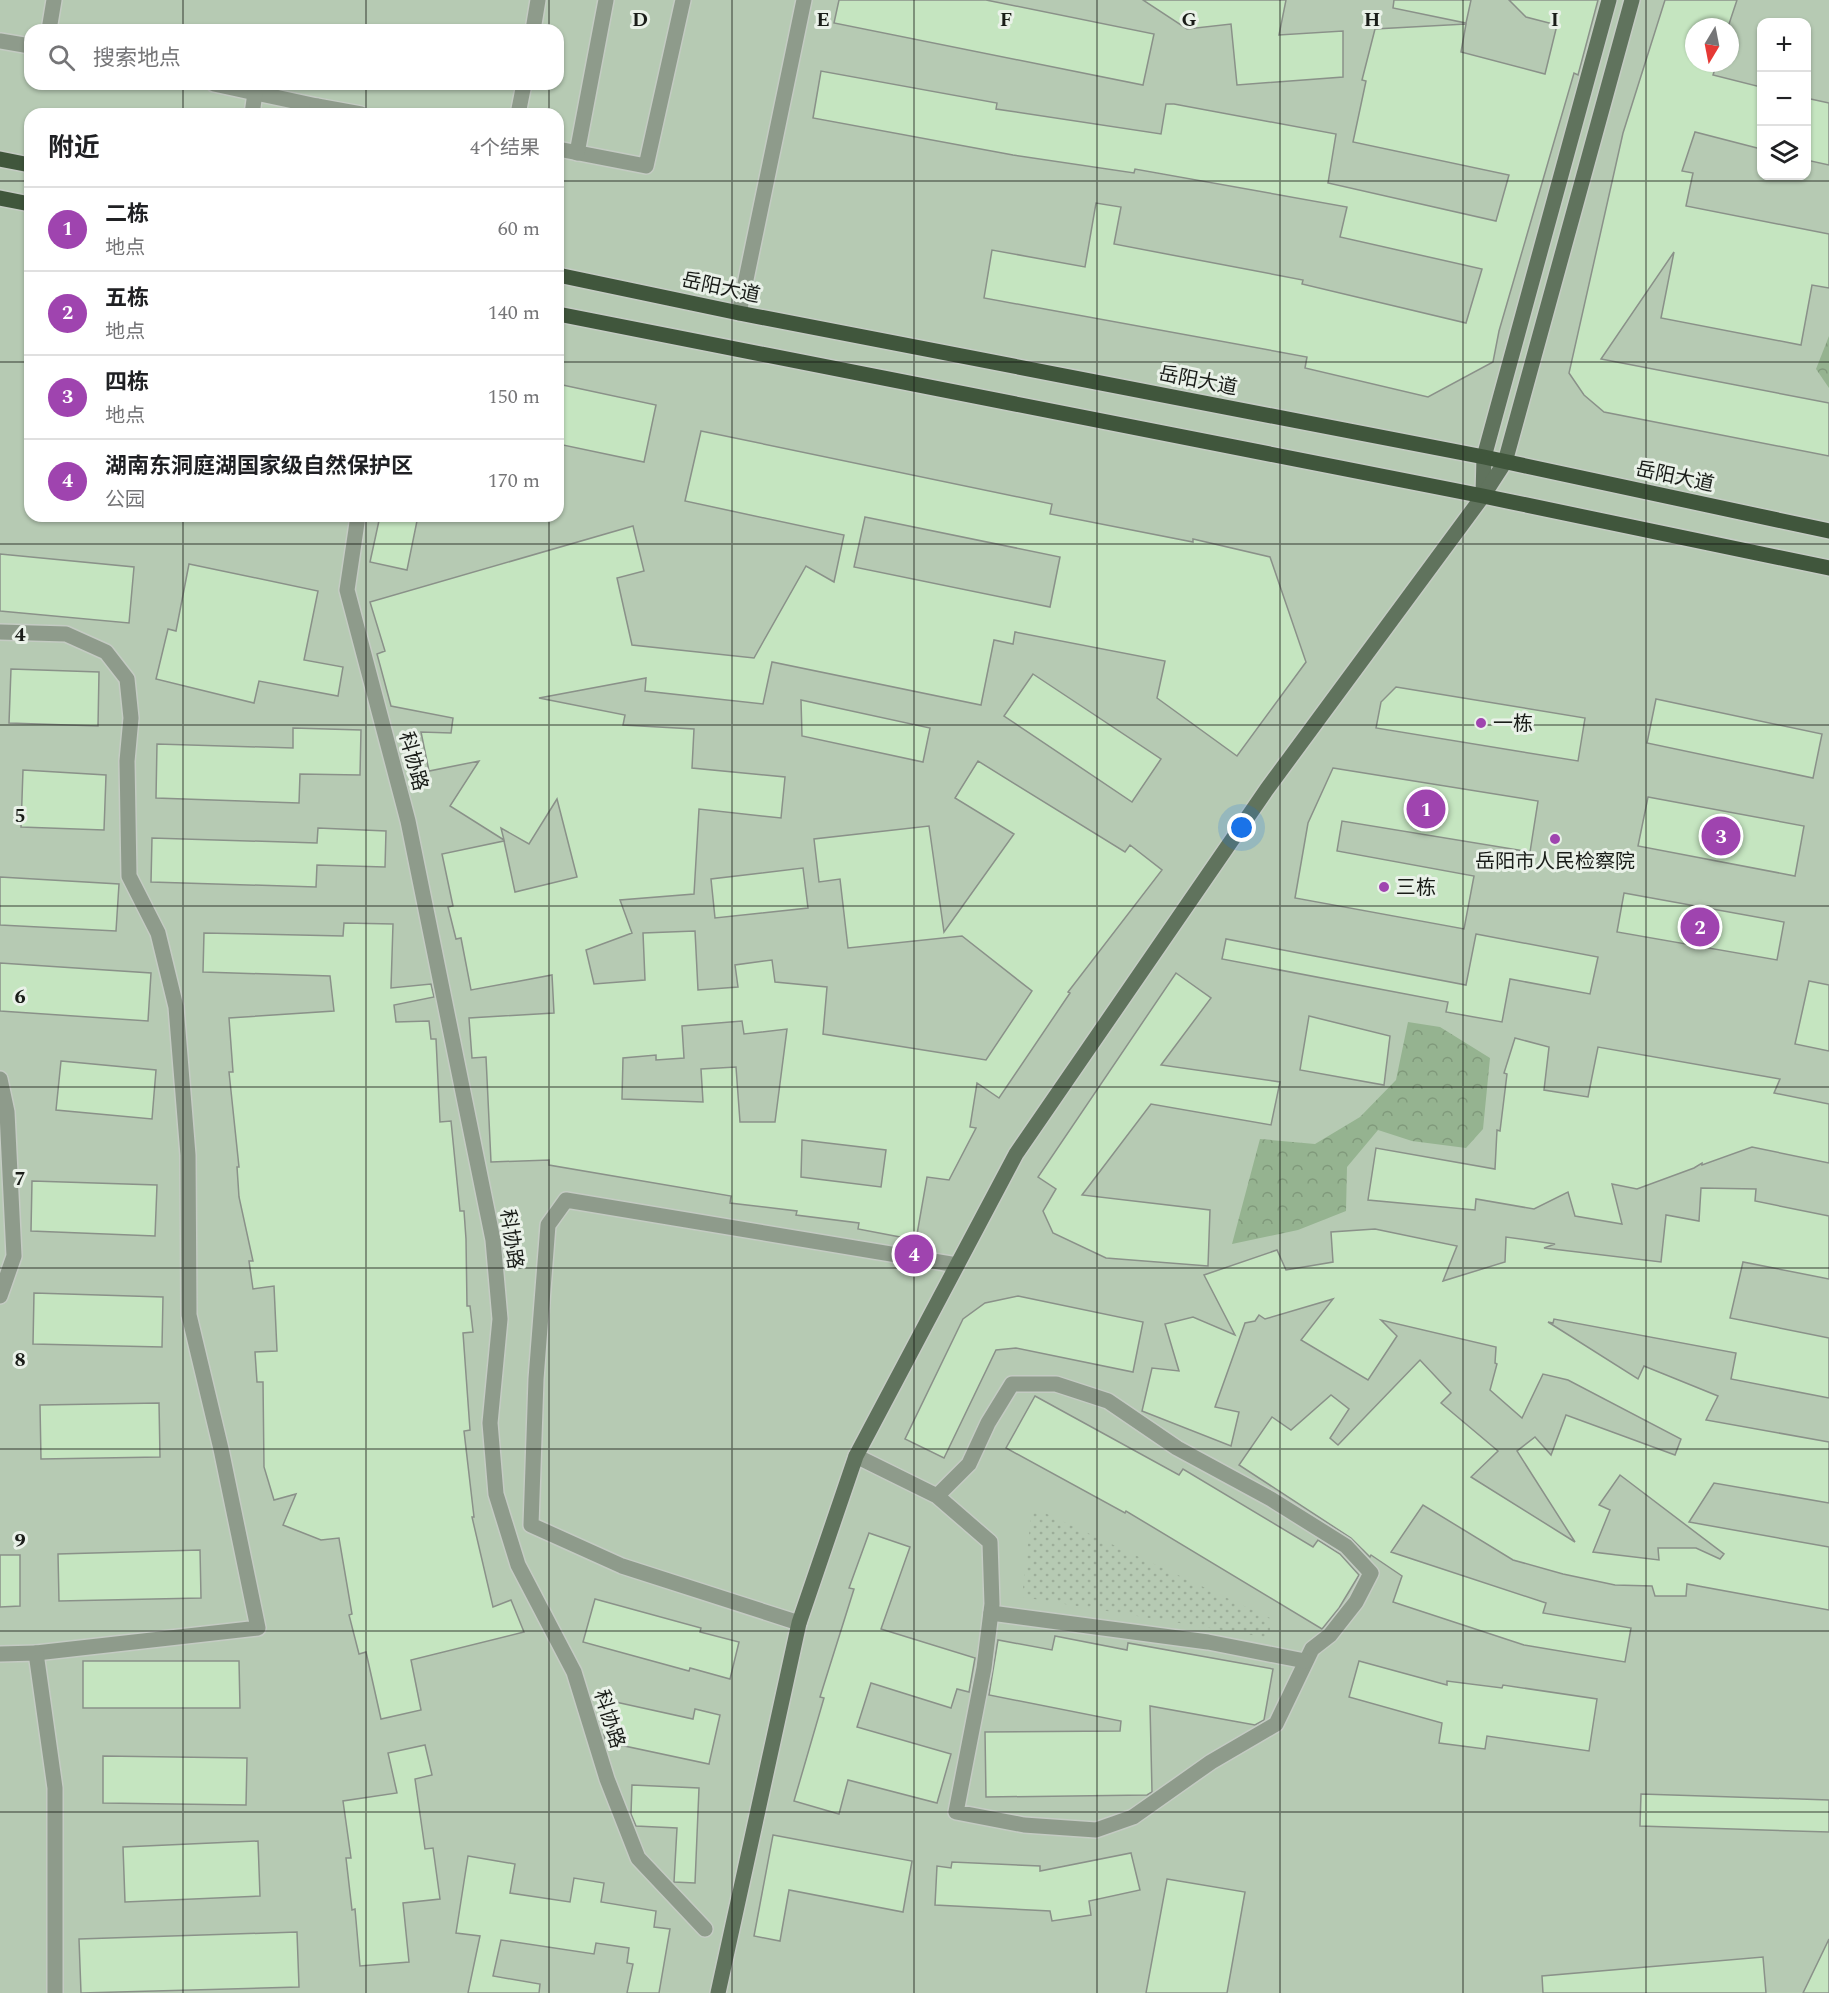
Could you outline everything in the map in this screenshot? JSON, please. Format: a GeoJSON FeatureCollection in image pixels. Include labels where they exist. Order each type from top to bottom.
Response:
{"type":"FeatureCollection","features":[{"type":"Feature","properties":{"kind":"main road"},"geometry":{"type":"LineString","coordinates":[[0,159],[24,164]]}},
{"type":"Feature","properties":{"kind":"main road"},"geometry":{"type":"LineString","coordinates":[[0,198],[24,203]]}},
{"type":"Feature","properties":{"kind":"main road","name":"岳阳大道"},"geometry":{"type":"LineString","coordinates":[[564,276],[739,313],[1484,457],[1829,531]]}},
{"type":"Feature","properties":{"kind":"main road"},"geometry":{"type":"LineString","coordinates":[[564,315],[1483,496],[1829,568]]}},
{"type":"Feature","properties":{"kind":"street"},"geometry":{"type":"LineString","coordinates":[[50,24],[54,0]]}},
{"type":"Feature","properties":{"kind":"street"},"geometry":{"type":"LineString","coordinates":[[534,24],[538,0]]}},
{"type":"Feature","properties":{"kind":"street"},"geometry":{"type":"LineString","coordinates":[[577,153],[606,0]]}},
{"type":"Feature","properties":{"kind":"street"},"geometry":{"type":"LineString","coordinates":[[564,150],[646,166],[683,0]]}},
{"type":"Feature","properties":{"kind":"street"},"geometry":{"type":"LineString","coordinates":[[739,313],[804,0]]}},
{"type":"Feature","properties":{"kind":"street"},"geometry":{"type":"LineString","coordinates":[[1483,496],[1484,457],[1609,0]]}},
{"type":"Feature","properties":{"kind":"street"},"geometry":{"type":"LineString","coordinates":[[718,1993],[799,1623],[856,1456],[1016,1154],[1267,789],[1483,496],[1505,462],[1632,0]]}},
{"type":"Feature","properties":{"kind":"street"},"geometry":{"type":"LineString","coordinates":[[0,41],[24,45]]}},
{"type":"Feature","properties":{"kind":"street"},"geometry":{"type":"LineString","coordinates":[[241,90],[309,108]]}},
{"type":"Feature","properties":{"kind":"street"},"geometry":{"type":"LineString","coordinates":[[519,108],[523,90]]}},
{"type":"Feature","properties":{"kind":"street"},"geometry":{"type":"LineString","coordinates":[[253,108],[255,93]]}},
{"type":"Feature","properties":{"kind":"street","name":"科协路"},"geometry":{"type":"LineString","coordinates":[[357,522],[347,590],[408,820],[493,1240],[500,1319],[490,1423],[496,1494],[518,1565],[574,1672],[607,1779],[638,1858],[705,1929]]}},
{"type":"Feature","properties":{"kind":"street"},"geometry":{"type":"LineString","coordinates":[[0,632],[66,634],[106,652],[126,679],[131,718],[127,761],[129,876],[159,933],[176,1007],[188,1155],[189,1315],[221,1449],[258,1628],[36,1653],[0,1654]]}},
{"type":"Feature","properties":{"kind":"street"},"geometry":{"type":"LineString","coordinates":[[0,1079],[7,1112],[14,1256],[0,1296]]}},
{"type":"Feature","properties":{"kind":"street"},"geometry":{"type":"LineString","coordinates":[[799,1623],[622,1566],[531,1525],[536,1379],[548,1225],[566,1200],[957,1264]]}},
{"type":"Feature","properties":{"kind":"street"},"geometry":{"type":"LineString","coordinates":[[856,1456],[937,1496],[990,1542],[991,1613],[980,1690],[956,1812],[1024,1825],[1096,1830],[1133,1817],[1211,1762],[1276,1724],[1312,1649],[1330,1635],[1356,1602],[1371,1573],[1346,1546],[1271,1499],[1177,1448],[1108,1401],[1056,1384],[1012,1384],[988,1423],[969,1464],[937,1496]]}},
{"type":"Feature","properties":{"kind":"street"},"geometry":{"type":"LineString","coordinates":[[991,1613],[1208,1642],[1305,1661]]}},
{"type":"Feature","properties":{"kind":"street"},"geometry":{"type":"LineString","coordinates":[[36,1653],[55,1788],[55,1993]]}},
{"type":"Feature","properties":{"kind":"green space"},"geometry":{"type":"Polygon","coordinates":[[[0,0],[1829,0],[1829,1993],[0,1993],[0,0]]]}},
{"type":"Feature","properties":{"kind":"green space"},"geometry":{"type":"Polygon","coordinates":[[[1829,336],[1829,388],[1816,369],[1829,336]]]}},
{"type":"Feature","properties":{"kind":"green space"},"geometry":{"type":"Polygon","coordinates":[[[1408,1022],[1440,1027],[1490,1058],[1483,1129],[1466,1148],[1412,1141],[1378,1130],[1347,1167],[1346,1211],[1298,1230],[1232,1244],[1260,1139],[1315,1144],[1360,1117],[1396,1080],[1408,1022]]]}},
{"type":"Feature","properties":{"kind":"green space"},"geometry":{"type":"Polygon","coordinates":[[[1032,1507],[1270,1618],[1270,1638],[1022,1597],[1032,1507]]]}},
{"type":"Feature","properties":{"kind":"building"},"geometry":{"type":"Polygon","coordinates":[[[839,0],[986,0],[1154,34],[1143,85],[834,23],[839,0]]]}},
{"type":"Feature","properties":{"kind":"building"},"geometry":{"type":"Polygon","coordinates":[[[1143,0],[1286,0],[1279,35],[1343,31],[1343,77],[1237,85],[1231,24],[1187,29],[1143,0]]]}},
{"type":"Feature","properties":{"kind":"building"},"geometry":{"type":"Polygon","coordinates":[[[1394,0],[1471,0],[1466,23],[1393,8],[1394,0]]]}},
{"type":"Feature","properties":{"kind":"building"},"geometry":{"type":"Polygon","coordinates":[[[1509,0],[1598,0],[1578,75],[1574,73],[1499,331],[1493,362],[1428,397],[1305,368],[1307,357],[984,298],[992,250],[1085,267],[1096,203],[1121,207],[1114,244],[1303,280],[1302,284],[1466,323],[1482,269],[1340,237],[1347,207],[1135,169],[1134,173],[1013,155],[813,118],[821,71],[997,103],[996,109],[1161,134],[1166,104],[1174,104],[1336,134],[1328,183],[1496,221],[1509,175],[1353,142],[1366,81],[1362,80],[1375,29],[1466,24],[1461,52],[1545,74],[1557,25],[1526,17],[1509,0]]]}},
{"type":"Feature","properties":{"kind":"building"},"geometry":{"type":"Polygon","coordinates":[[[1665,0],[1737,0],[1731,18],[1685,18],[1685,72],[1714,72],[1713,75],[1757,86],[1757,148],[1695,132],[1682,171],[1693,173],[1686,206],[1829,234],[1829,288],[1812,285],[1801,345],[1661,318],[1674,252],[1601,359],[1829,403],[1829,456],[1604,412],[1584,395],[1569,373],[1623,133],[1665,0]]]}},
{"type":"Feature","properties":{"kind":"building"},"geometry":{"type":"Polygon","coordinates":[[[1811,99],[1829,103],[1829,165],[1811,161],[1811,99]]]}},
{"type":"Feature","properties":{"kind":"building"},"geometry":{"type":"Polygon","coordinates":[[[564,385],[656,405],[644,462],[564,445],[564,385]]]}},
{"type":"Feature","properties":{"kind":"building"},"geometry":{"type":"Polygon","coordinates":[[[701,431],[1052,504],[1050,514],[1193,542],[1193,539],[1270,557],[1306,662],[1237,756],[1157,698],[1165,661],[1015,632],[1013,644],[994,640],[981,705],[772,662],[763,704],[645,691],[646,678],[539,698],[625,715],[623,725],[694,729],[692,768],[785,777],[781,818],[699,809],[694,894],[620,900],[632,933],[586,950],[594,984],[645,980],[643,933],[695,931],[698,990],[738,987],[735,965],[772,960],[775,982],[827,987],[823,1034],[986,1060],[1032,991],[962,936],[848,948],[840,879],[819,882],[814,839],[929,826],[944,932],[1014,834],[955,798],[978,761],[1125,852],[1130,845],[1162,870],[1068,992],[1070,993],[999,1098],[977,1083],[970,1127],[976,1128],[949,1180],[927,1177],[916,1240],[858,1229],[859,1223],[796,1215],[797,1211],[730,1203],[731,1196],[549,1165],[549,1160],[491,1162],[486,1057],[472,1058],[469,1018],[554,1013],[552,975],[471,990],[461,938],[456,939],[448,907],[453,906],[442,854],[504,841],[515,892],[577,877],[557,799],[529,844],[501,828],[504,840],[450,806],[479,761],[429,771],[421,732],[451,733],[453,718],[391,706],[377,654],[385,651],[370,602],[633,526],[644,571],[617,578],[632,645],[754,658],[806,566],[834,582],[844,535],[685,501],[701,431]],[[865,517],[854,567],[1050,607],[1060,557],[865,517]],[[742,1021],[682,1026],[684,1058],[656,1060],[656,1055],[623,1058],[622,1099],[703,1102],[701,1069],[736,1067],[740,1122],[775,1122],[787,1029],[744,1034],[742,1021]],[[802,1140],[801,1177],[881,1187],[886,1150],[802,1140]]]}},
{"type":"Feature","properties":{"kind":"building"},"geometry":{"type":"Polygon","coordinates":[[[379,522],[417,522],[407,570],[370,562],[379,522]]]}},
{"type":"Feature","properties":{"kind":"building"},"geometry":{"type":"Polygon","coordinates":[[[0,554],[134,567],[129,623],[0,611],[0,554]]]}},
{"type":"Feature","properties":{"kind":"building"},"geometry":{"type":"Polygon","coordinates":[[[189,564],[318,591],[304,660],[343,667],[338,696],[259,681],[254,703],[156,679],[168,629],[176,631],[189,564]]]}},
{"type":"Feature","properties":{"kind":"building"},"geometry":{"type":"Polygon","coordinates":[[[11,669],[99,672],[98,726],[9,723],[11,669]]]}},
{"type":"Feature","properties":{"kind":"building"},"geometry":{"type":"Polygon","coordinates":[[[1033,674],[1161,759],[1132,802],[1004,716],[1033,674]]]}},
{"type":"Feature","properties":{"kind":"building","name":"一栋"},"geometry":{"type":"Polygon","coordinates":[[[1396,687],[1585,718],[1578,761],[1376,728],[1381,702],[1396,687]]]}},
{"type":"Feature","properties":{"kind":"building"},"geometry":{"type":"Polygon","coordinates":[[[1656,699],[1822,734],[1813,778],[1647,743],[1656,699]]]}},
{"type":"Feature","properties":{"kind":"building"},"geometry":{"type":"Polygon","coordinates":[[[801,700],[930,728],[923,762],[802,736],[801,700]]]}},
{"type":"Feature","properties":{"kind":"building"},"geometry":{"type":"Polygon","coordinates":[[[293,728],[361,730],[360,775],[300,774],[299,803],[156,798],[157,744],[293,748],[293,728]]]}},
{"type":"Feature","properties":{"kind":"building"},"geometry":{"type":"Polygon","coordinates":[[[1333,768],[1538,801],[1530,852],[1342,821],[1337,851],[1474,876],[1464,929],[1295,898],[1308,823],[1333,768]]]}},
{"type":"Feature","properties":{"kind":"building"},"geometry":{"type":"Polygon","coordinates":[[[23,770],[106,775],[104,830],[21,827],[23,770]]]}},
{"type":"Feature","properties":{"kind":"building"},"geometry":{"type":"Polygon","coordinates":[[[1648,797],[1804,826],[1795,876],[1638,846],[1648,797]]]}},
{"type":"Feature","properties":{"kind":"building"},"geometry":{"type":"Polygon","coordinates":[[[318,828],[386,831],[385,867],[317,865],[316,887],[151,882],[152,838],[317,843],[318,828]]]}},
{"type":"Feature","properties":{"kind":"building"},"geometry":{"type":"Polygon","coordinates":[[[803,868],[808,908],[715,918],[711,879],[803,868]]]}},
{"type":"Feature","properties":{"kind":"building"},"geometry":{"type":"Polygon","coordinates":[[[0,877],[119,884],[116,931],[0,925],[0,877]]]}},
{"type":"Feature","properties":{"kind":"building"},"geometry":{"type":"Polygon","coordinates":[[[1624,893],[1784,922],[1777,960],[1617,932],[1624,893]]]}},
{"type":"Feature","properties":{"kind":"building"},"geometry":{"type":"Polygon","coordinates":[[[344,923],[393,924],[391,988],[431,984],[434,997],[394,1005],[396,1022],[429,1021],[431,1039],[436,1039],[440,1122],[451,1121],[460,1211],[464,1211],[467,1306],[470,1306],[473,1332],[463,1333],[470,1430],[464,1431],[474,1517],[472,1517],[493,1607],[511,1600],[524,1632],[411,1660],[421,1710],[381,1719],[366,1652],[359,1654],[349,1615],[352,1614],[339,1538],[321,1540],[283,1525],[296,1494],[274,1500],[264,1467],[263,1382],[257,1382],[255,1352],[277,1351],[274,1286],[253,1289],[249,1261],[253,1261],[239,1197],[237,1167],[239,1167],[229,1072],[233,1072],[229,1018],[334,1011],[330,976],[203,972],[204,933],[343,936],[344,923]]]}},
{"type":"Feature","properties":{"kind":"building"},"geometry":{"type":"Polygon","coordinates":[[[1476,934],[1598,957],[1590,994],[1510,979],[1502,1022],[1446,1012],[1448,1002],[1222,959],[1226,939],[1466,985],[1476,934]]]}},
{"type":"Feature","properties":{"kind":"building"},"geometry":{"type":"Polygon","coordinates":[[[0,963],[151,973],[148,1021],[0,1011],[0,963]]]}},
{"type":"Feature","properties":{"kind":"building"},"geometry":{"type":"Polygon","coordinates":[[[1176,973],[1211,998],[1161,1065],[1280,1082],[1271,1125],[1151,1104],[1082,1195],[1210,1210],[1208,1266],[1106,1258],[1053,1233],[1043,1211],[1056,1189],[1038,1177],[1176,973]]]}},
{"type":"Feature","properties":{"kind":"building"},"geometry":{"type":"Polygon","coordinates":[[[1809,981],[1829,985],[1829,1051],[1795,1044],[1809,981]]]}},
{"type":"Feature","properties":{"kind":"building"},"geometry":{"type":"Polygon","coordinates":[[[1309,1016],[1390,1036],[1384,1085],[1300,1070],[1309,1016]]]}},
{"type":"Feature","properties":{"kind":"building"},"geometry":{"type":"Polygon","coordinates":[[[1515,1038],[1549,1047],[1544,1090],[1588,1097],[1598,1047],[1780,1079],[1774,1093],[1829,1104],[1829,1163],[1752,1147],[1702,1165],[1702,1163],[1637,1189],[1612,1184],[1622,1224],[1575,1216],[1568,1192],[1534,1209],[1476,1199],[1475,1210],[1368,1200],[1376,1148],[1495,1169],[1497,1130],[1500,1131],[1507,1074],[1504,1073],[1515,1038]]]}},
{"type":"Feature","properties":{"kind":"building"},"geometry":{"type":"Polygon","coordinates":[[[61,1061],[156,1070],[152,1119],[56,1110],[61,1061]]]}},
{"type":"Feature","properties":{"kind":"building"},"geometry":{"type":"Polygon","coordinates":[[[32,1181],[157,1185],[155,1236],[31,1231],[32,1181]]]}},
{"type":"Feature","properties":{"kind":"building"},"geometry":{"type":"Polygon","coordinates":[[[1701,1188],[1756,1189],[1755,1201],[1829,1216],[1829,1279],[1743,1262],[1730,1318],[1829,1338],[1829,1398],[1731,1379],[1736,1353],[1554,1319],[1553,1323],[1548,1322],[1638,1379],[1644,1366],[1718,1396],[1706,1420],[1829,1442],[1829,1503],[1714,1483],[1689,1522],[1829,1547],[1829,1610],[1687,1584],[1686,1596],[1655,1596],[1652,1586],[1615,1585],[1563,1574],[1513,1560],[1423,1505],[1391,1552],[1546,1603],[1543,1613],[1631,1628],[1625,1662],[1524,1645],[1393,1602],[1402,1576],[1371,1555],[1370,1557],[1351,1538],[1239,1465],[1272,1417],[1291,1430],[1331,1395],[1349,1409],[1330,1438],[1338,1445],[1420,1360],[1451,1393],[1441,1403],[1498,1451],[1471,1477],[1575,1542],[1517,1451],[1535,1437],[1551,1455],[1566,1415],[1675,1455],[1681,1439],[1568,1380],[1543,1374],[1522,1418],[1490,1390],[1497,1364],[1495,1363],[1496,1347],[1381,1320],[1397,1336],[1368,1380],[1301,1340],[1333,1299],[1265,1319],[1259,1315],[1255,1321],[1245,1323],[1215,1407],[1239,1412],[1231,1446],[1142,1411],[1152,1368],[1179,1371],[1165,1324],[1193,1317],[1235,1335],[1204,1275],[1277,1250],[1286,1270],[1333,1262],[1331,1232],[1375,1229],[1457,1246],[1443,1281],[1505,1262],[1506,1237],[1555,1244],[1544,1248],[1661,1262],[1666,1215],[1699,1221],[1701,1188]],[[1620,1475],[1599,1505],[1610,1510],[1593,1552],[1659,1560],[1658,1548],[1696,1548],[1720,1559],[1724,1554],[1620,1475]]]}},
{"type":"Feature","properties":{"kind":"building"},"geometry":{"type":"Polygon","coordinates":[[[34,1293],[163,1297],[162,1347],[33,1344],[34,1293]]]}},
{"type":"Feature","properties":{"kind":"building"},"geometry":{"type":"Polygon","coordinates":[[[1018,1296],[1143,1322],[1133,1372],[1016,1348],[996,1350],[944,1458],[905,1439],[963,1319],[985,1303],[1018,1296]]]}},
{"type":"Feature","properties":{"kind":"building"},"geometry":{"type":"Polygon","coordinates":[[[1035,1396],[1179,1475],[1183,1469],[1313,1547],[1318,1540],[1340,1554],[1359,1575],[1339,1608],[1322,1629],[1126,1511],[1125,1513],[1006,1448],[1035,1396]]]}},
{"type":"Feature","properties":{"kind":"building"},"geometry":{"type":"Polygon","coordinates":[[[159,1403],[160,1457],[41,1459],[40,1405],[159,1403]]]}},
{"type":"Feature","properties":{"kind":"building"},"geometry":{"type":"Polygon","coordinates":[[[869,1533],[910,1547],[881,1629],[975,1658],[969,1692],[957,1689],[951,1708],[871,1683],[857,1727],[951,1754],[937,1803],[848,1780],[839,1814],[794,1801],[824,1698],[820,1697],[854,1589],[849,1588],[869,1533]]]}},
{"type":"Feature","properties":{"kind":"building"},"geometry":{"type":"Polygon","coordinates":[[[200,1550],[201,1598],[59,1601],[58,1554],[200,1550]]]}},
{"type":"Feature","properties":{"kind":"building"},"geometry":{"type":"Polygon","coordinates":[[[0,1555],[20,1555],[20,1606],[0,1607],[0,1555]]]}},
{"type":"Feature","properties":{"kind":"building"},"geometry":{"type":"Polygon","coordinates":[[[595,1599],[701,1628],[700,1632],[739,1642],[730,1679],[690,1668],[689,1671],[583,1642],[595,1599]]]}},
{"type":"Feature","properties":{"kind":"building"},"geometry":{"type":"Polygon","coordinates":[[[1055,1636],[1127,1650],[1128,1643],[1273,1669],[1264,1720],[1255,1725],[1150,1706],[1152,1792],[1147,1795],[986,1797],[985,1732],[1120,1731],[1121,1721],[989,1695],[998,1640],[1052,1650],[1055,1636]]]}},
{"type":"Feature","properties":{"kind":"building"},"geometry":{"type":"Polygon","coordinates":[[[83,1661],[239,1661],[240,1708],[83,1708],[83,1661]]]}},
{"type":"Feature","properties":{"kind":"building"},"geometry":{"type":"Polygon","coordinates":[[[1359,1661],[1447,1685],[1447,1681],[1502,1688],[1503,1685],[1597,1699],[1589,1751],[1487,1736],[1485,1749],[1439,1743],[1442,1723],[1349,1697],[1359,1661]]]}},
{"type":"Feature","properties":{"kind":"building"},"geometry":{"type":"Polygon","coordinates":[[[611,1701],[693,1719],[695,1709],[720,1715],[709,1764],[606,1742],[604,1735],[611,1701]]]}},
{"type":"Feature","properties":{"kind":"building"},"geometry":{"type":"Polygon","coordinates":[[[425,1745],[432,1775],[415,1779],[425,1849],[433,1848],[440,1899],[403,1903],[409,1962],[360,1966],[355,1909],[352,1910],[346,1858],[351,1858],[343,1801],[397,1793],[388,1753],[425,1745]]]}},
{"type":"Feature","properties":{"kind":"building"},"geometry":{"type":"Polygon","coordinates":[[[103,1756],[247,1758],[246,1805],[103,1803],[103,1756]]]}},
{"type":"Feature","properties":{"kind":"building"},"geometry":{"type":"Polygon","coordinates":[[[632,1785],[699,1788],[695,1883],[674,1882],[677,1828],[636,1826],[631,1814],[632,1785]]]}},
{"type":"Feature","properties":{"kind":"building"},"geometry":{"type":"Polygon","coordinates":[[[1641,1794],[1829,1800],[1829,1832],[1640,1826],[1641,1794]]]}},
{"type":"Feature","properties":{"kind":"building"},"geometry":{"type":"Polygon","coordinates":[[[773,1835],[912,1861],[903,1912],[789,1890],[780,1941],[754,1936],[773,1835]]]}},
{"type":"Feature","properties":{"kind":"building"},"geometry":{"type":"Polygon","coordinates":[[[258,1841],[260,1896],[125,1902],[123,1847],[258,1841]]]}},
{"type":"Feature","properties":{"kind":"building"},"geometry":{"type":"Polygon","coordinates":[[[1131,1853],[1140,1890],[1089,1901],[1091,1915],[1052,1921],[1050,1911],[935,1905],[937,1866],[951,1868],[952,1862],[1040,1866],[1040,1871],[1131,1853]]]}},
{"type":"Feature","properties":{"kind":"building"},"geometry":{"type":"Polygon","coordinates":[[[468,1856],[515,1864],[510,1893],[570,1902],[574,1878],[604,1883],[601,1902],[656,1911],[654,1927],[670,1929],[659,1993],[627,1993],[633,1964],[627,1963],[629,1948],[596,1943],[594,1954],[501,1940],[493,1976],[540,1984],[539,1993],[468,1993],[480,1936],[456,1933],[468,1856]]]}},
{"type":"Feature","properties":{"kind":"building"},"geometry":{"type":"Polygon","coordinates":[[[1167,1879],[1245,1892],[1227,1993],[1146,1993],[1167,1879]]]}},
{"type":"Feature","properties":{"kind":"building"},"geometry":{"type":"Polygon","coordinates":[[[297,1932],[299,1987],[81,1993],[79,1939],[297,1932]]]}},
{"type":"Feature","properties":{"kind":"building"},"geometry":{"type":"Polygon","coordinates":[[[1829,1939],[1829,1993],[1803,1993],[1829,1939]]]}},
{"type":"Feature","properties":{"kind":"building"},"geometry":{"type":"Polygon","coordinates":[[[1763,1957],[1766,1993],[1543,1993],[1542,1976],[1763,1957]]]}},
{"type":"Feature","properties":{"kind":"place","name":"一栋"},"geometry":{"type":"Point","coordinates":[1481,723]}},
{"type":"Feature","properties":{"kind":"place","name":"二栋"},"geometry":{"type":"Point","coordinates":[1426,809]}},
{"type":"Feature","properties":{"kind":"place","name":"四栋"},"geometry":{"type":"Point","coordinates":[1721,836]}},
{"type":"Feature","properties":{"kind":"place","name":"岳阳市人民检察院"},"geometry":{"type":"Point","coordinates":[1555,839]}},
{"type":"Feature","properties":{"kind":"place","name":"三栋"},"geometry":{"type":"Point","coordinates":[1384,887]}},
{"type":"Feature","properties":{"kind":"place","name":"五栋"},"geometry":{"type":"Point","coordinates":[1700,927]}},
{"type":"Feature","properties":{"kind":"place","name":"湖南东洞庭湖国家级自然保护区"},"geometry":{"type":"Point","coordinates":[914,1254]}}]}
